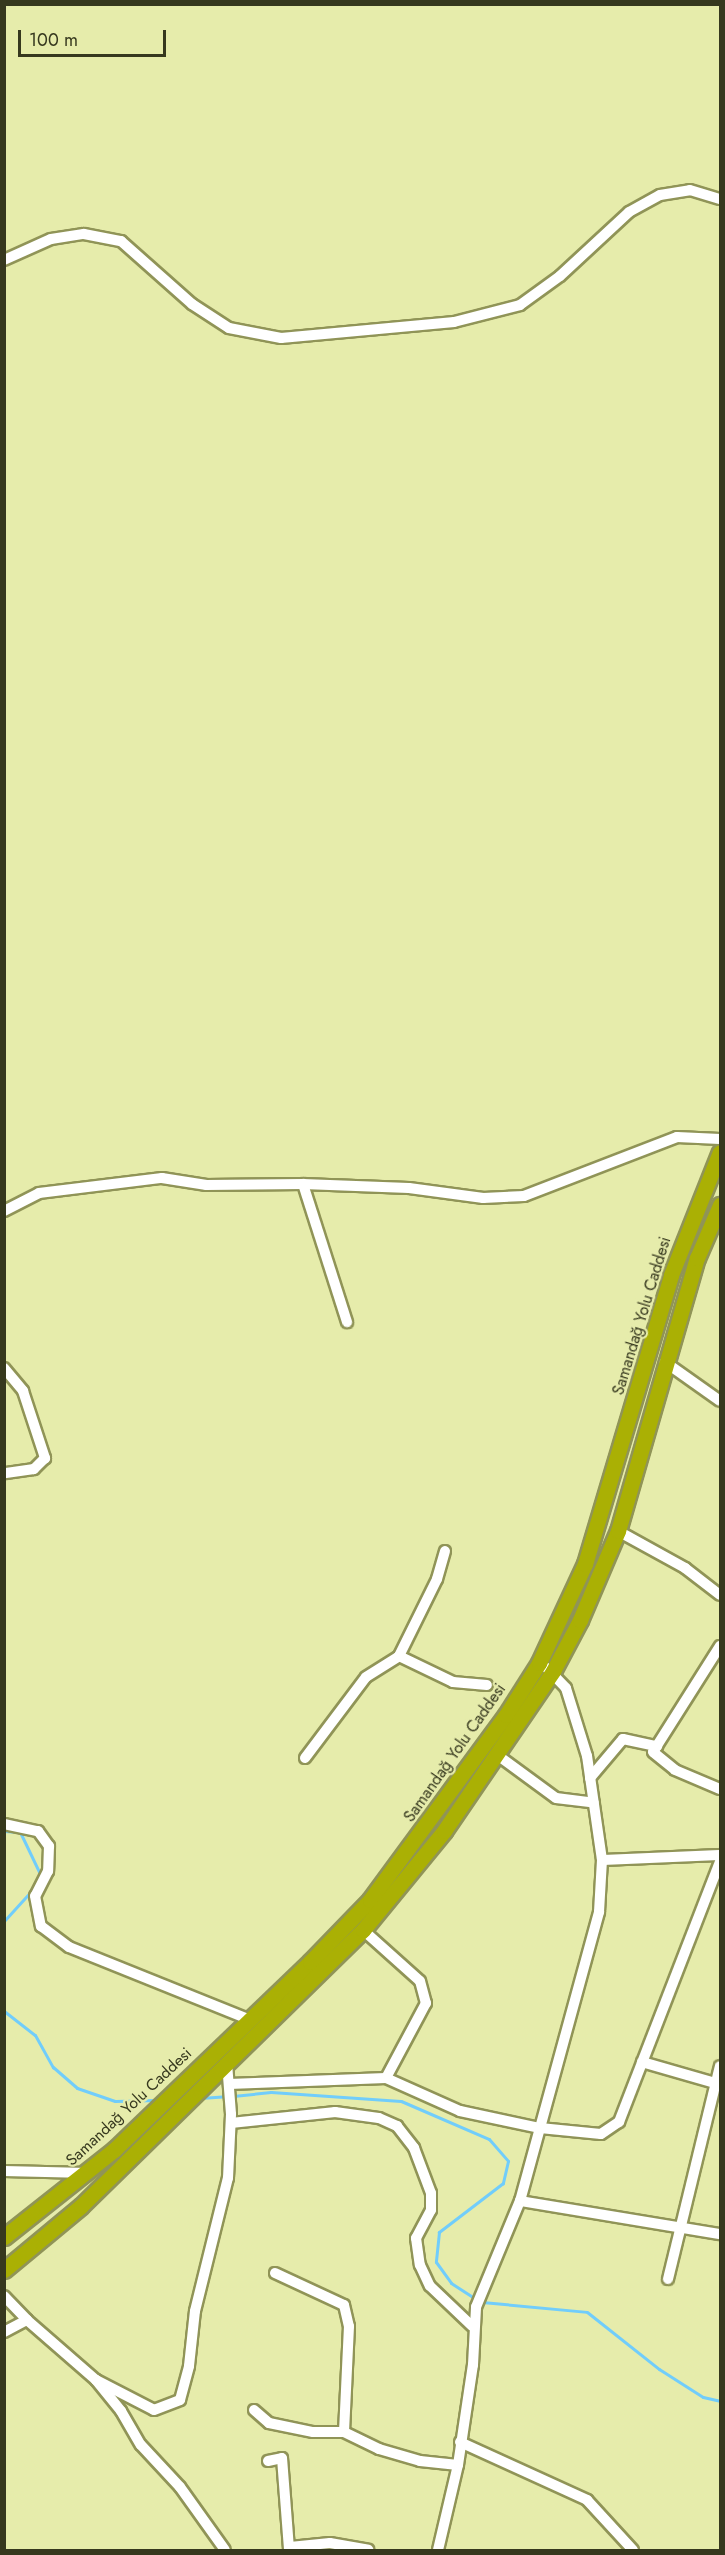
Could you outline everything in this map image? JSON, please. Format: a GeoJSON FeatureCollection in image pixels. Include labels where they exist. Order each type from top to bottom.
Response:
{"type":"FeatureCollection","features":[{"type":"Feature","properties":{"kind":"highway","name":"Samandağ Yolu Caddesi"},"geometry":{"type":"LineString","coordinates":[[4,2270],[81,2206],[363,1930],[444,1832],[496,1754],[546,1667],[585,1564],[671,1275],[720,1152]]}},
{"type":"Feature","properties":{"kind":"highway","name":"Samandağ Yolu Caddesi"},"geometry":{"type":"LineString","coordinates":[[4,2237],[115,2149],[370,1900],[506,1715],[546,1667],[580,1620],[618,1531],[665,1362],[697,1258],[720,1205]]}},
{"type":"Feature","properties":{"kind":"street"},"geometry":{"type":"LineString","coordinates":[[4,260],[66,237],[84,234],[121,241],[192,304],[230,328],[281,338],[454,322],[519,305],[560,276],[629,212],[660,195],[690,190],[720,199]]}},
{"type":"Feature","properties":{"kind":"street"},"geometry":{"type":"LineString","coordinates":[[4,1212],[39,1193],[162,1178],[206,1185],[303,1184],[409,1188],[483,1198],[524,1196],[677,1137],[720,1139]]}},
{"type":"Feature","properties":{"kind":"street"},"geometry":{"type":"LineString","coordinates":[[303,1184],[347,1322]]}},
{"type":"Feature","properties":{"kind":"street"},"geometry":{"type":"LineString","coordinates":[[665,1362],[720,1401]]}},
{"type":"Feature","properties":{"kind":"street"},"geometry":{"type":"LineString","coordinates":[[4,1368],[23,1391],[45,1458],[34,1468],[4,1473]]}},
{"type":"Feature","properties":{"kind":"street"},"geometry":{"type":"LineString","coordinates":[[618,1531],[685,1568],[720,1595]]}},
{"type":"Feature","properties":{"kind":"street"},"geometry":{"type":"LineString","coordinates":[[305,1758],[366,1677],[399,1656],[437,1579],[445,1551]]}},
{"type":"Feature","properties":{"kind":"street"},"geometry":{"type":"LineString","coordinates":[[720,1646],[653,1752],[675,1770],[720,1789]]}},
{"type":"Feature","properties":{"kind":"street"},"geometry":{"type":"LineString","coordinates":[[399,1656],[453,1682],[487,1685]]}},
{"type":"Feature","properties":{"kind":"street"},"geometry":{"type":"LineString","coordinates":[[439,2550],[458,2465],[473,2366],[472,2326],[476,2307],[520,2201],[599,1912],[602,1860],[590,1778],[566,1688],[546,1667]]}},
{"type":"Feature","properties":{"kind":"street"},"geometry":{"type":"LineString","coordinates":[[590,1778],[623,1738],[657,1746]]}},
{"type":"Feature","properties":{"kind":"street"},"geometry":{"type":"LineString","coordinates":[[496,1754],[555,1798],[594,1803]]}},
{"type":"Feature","properties":{"kind":"street"},"geometry":{"type":"LineString","coordinates":[[4,1824],[38,1831],[49,1846],[48,1871],[35,1896],[41,1926],[69,1947],[249,2019]]}},
{"type":"Feature","properties":{"kind":"street"},"geometry":{"type":"LineString","coordinates":[[602,1860],[720,1855]]}},
{"type":"Feature","properties":{"kind":"street"},"geometry":{"type":"LineString","coordinates":[[229,2087],[386,2078],[460,2111],[540,2128],[601,2134],[619,2122],[720,1861]]}},
{"type":"Feature","properties":{"kind":"street"},"geometry":{"type":"LineString","coordinates":[[363,1930],[420,1981],[426,2003],[386,2078]]}},
{"type":"Feature","properties":{"kind":"street"},"geometry":{"type":"LineString","coordinates":[[642,2062],[715,2083]]}},
{"type":"Feature","properties":{"kind":"street"},"geometry":{"type":"LineString","coordinates":[[96,2380],[154,2410],[180,2400],[189,2366],[195,2311],[228,2178],[231,2107],[227,2063]]}},
{"type":"Feature","properties":{"kind":"street"},"geometry":{"type":"LineString","coordinates":[[668,2279],[720,2068]]}},
{"type":"Feature","properties":{"kind":"street"},"geometry":{"type":"LineString","coordinates":[[231,2122],[335,2112],[379,2118],[397,2126],[414,2148],[431,2193],[431,2210],[416,2238],[420,2265],[430,2286],[472,2326]]}},
{"type":"Feature","properties":{"kind":"street"},"geometry":{"type":"LineString","coordinates":[[4,2171],[87,2173]]}},
{"type":"Feature","properties":{"kind":"street"},"geometry":{"type":"LineString","coordinates":[[520,2201],[720,2234]]}},
{"type":"Feature","properties":{"kind":"street"},"geometry":{"type":"LineString","coordinates":[[275,2273],[344,2305],[349,2326],[344,2432]]}},
{"type":"Feature","properties":{"kind":"street"},"geometry":{"type":"LineString","coordinates":[[4,2296],[27,2320],[96,2380],[121,2410],[141,2445],[180,2487],[225,2550]]}},
{"type":"Feature","properties":{"kind":"street"},"geometry":{"type":"LineString","coordinates":[[4,2332],[27,2320]]}},
{"type":"Feature","properties":{"kind":"street"},"geometry":{"type":"LineString","coordinates":[[254,2410],[269,2423],[313,2432],[344,2432],[379,2449],[420,2461],[458,2465]]}},
{"type":"Feature","properties":{"kind":"street"},"geometry":{"type":"LineString","coordinates":[[460,2442],[587,2500],[633,2550]]}},
{"type":"Feature","properties":{"kind":"street"},"geometry":{"type":"LineString","coordinates":[[268,2461],[282,2458],[289,2548],[330,2543],[368,2550]]}},
{"type":"Feature","properties":{"kind":"waterway"},"geometry":{"type":"LineString","coordinates":[[4,1831],[20,1832],[41,1876]]}},
{"type":"Feature","properties":{"kind":"waterway"},"geometry":{"type":"LineString","coordinates":[[4,1921],[33,1889]]}},
{"type":"Feature","properties":{"kind":"waterway"},"geometry":{"type":"LineString","coordinates":[[4,2011],[35,2035],[53,2067],[77,2088],[115,2101],[157,2100]]}},
{"type":"Feature","properties":{"kind":"waterway"},"geometry":{"type":"LineString","coordinates":[[233,2096],[271,2092],[401,2101],[489,2139],[508,2161],[503,2183],[439,2232],[436,2262],[451,2283],[476,2299]]}},
{"type":"Feature","properties":{"kind":"waterway"},"geometry":{"type":"LineString","coordinates":[[200,2098],[226,2096]]}},
{"type":"Feature","properties":{"kind":"waterway"},"geometry":{"type":"LineString","coordinates":[[482,2302],[587,2312],[659,2369],[703,2397],[720,2401]]}}]}
